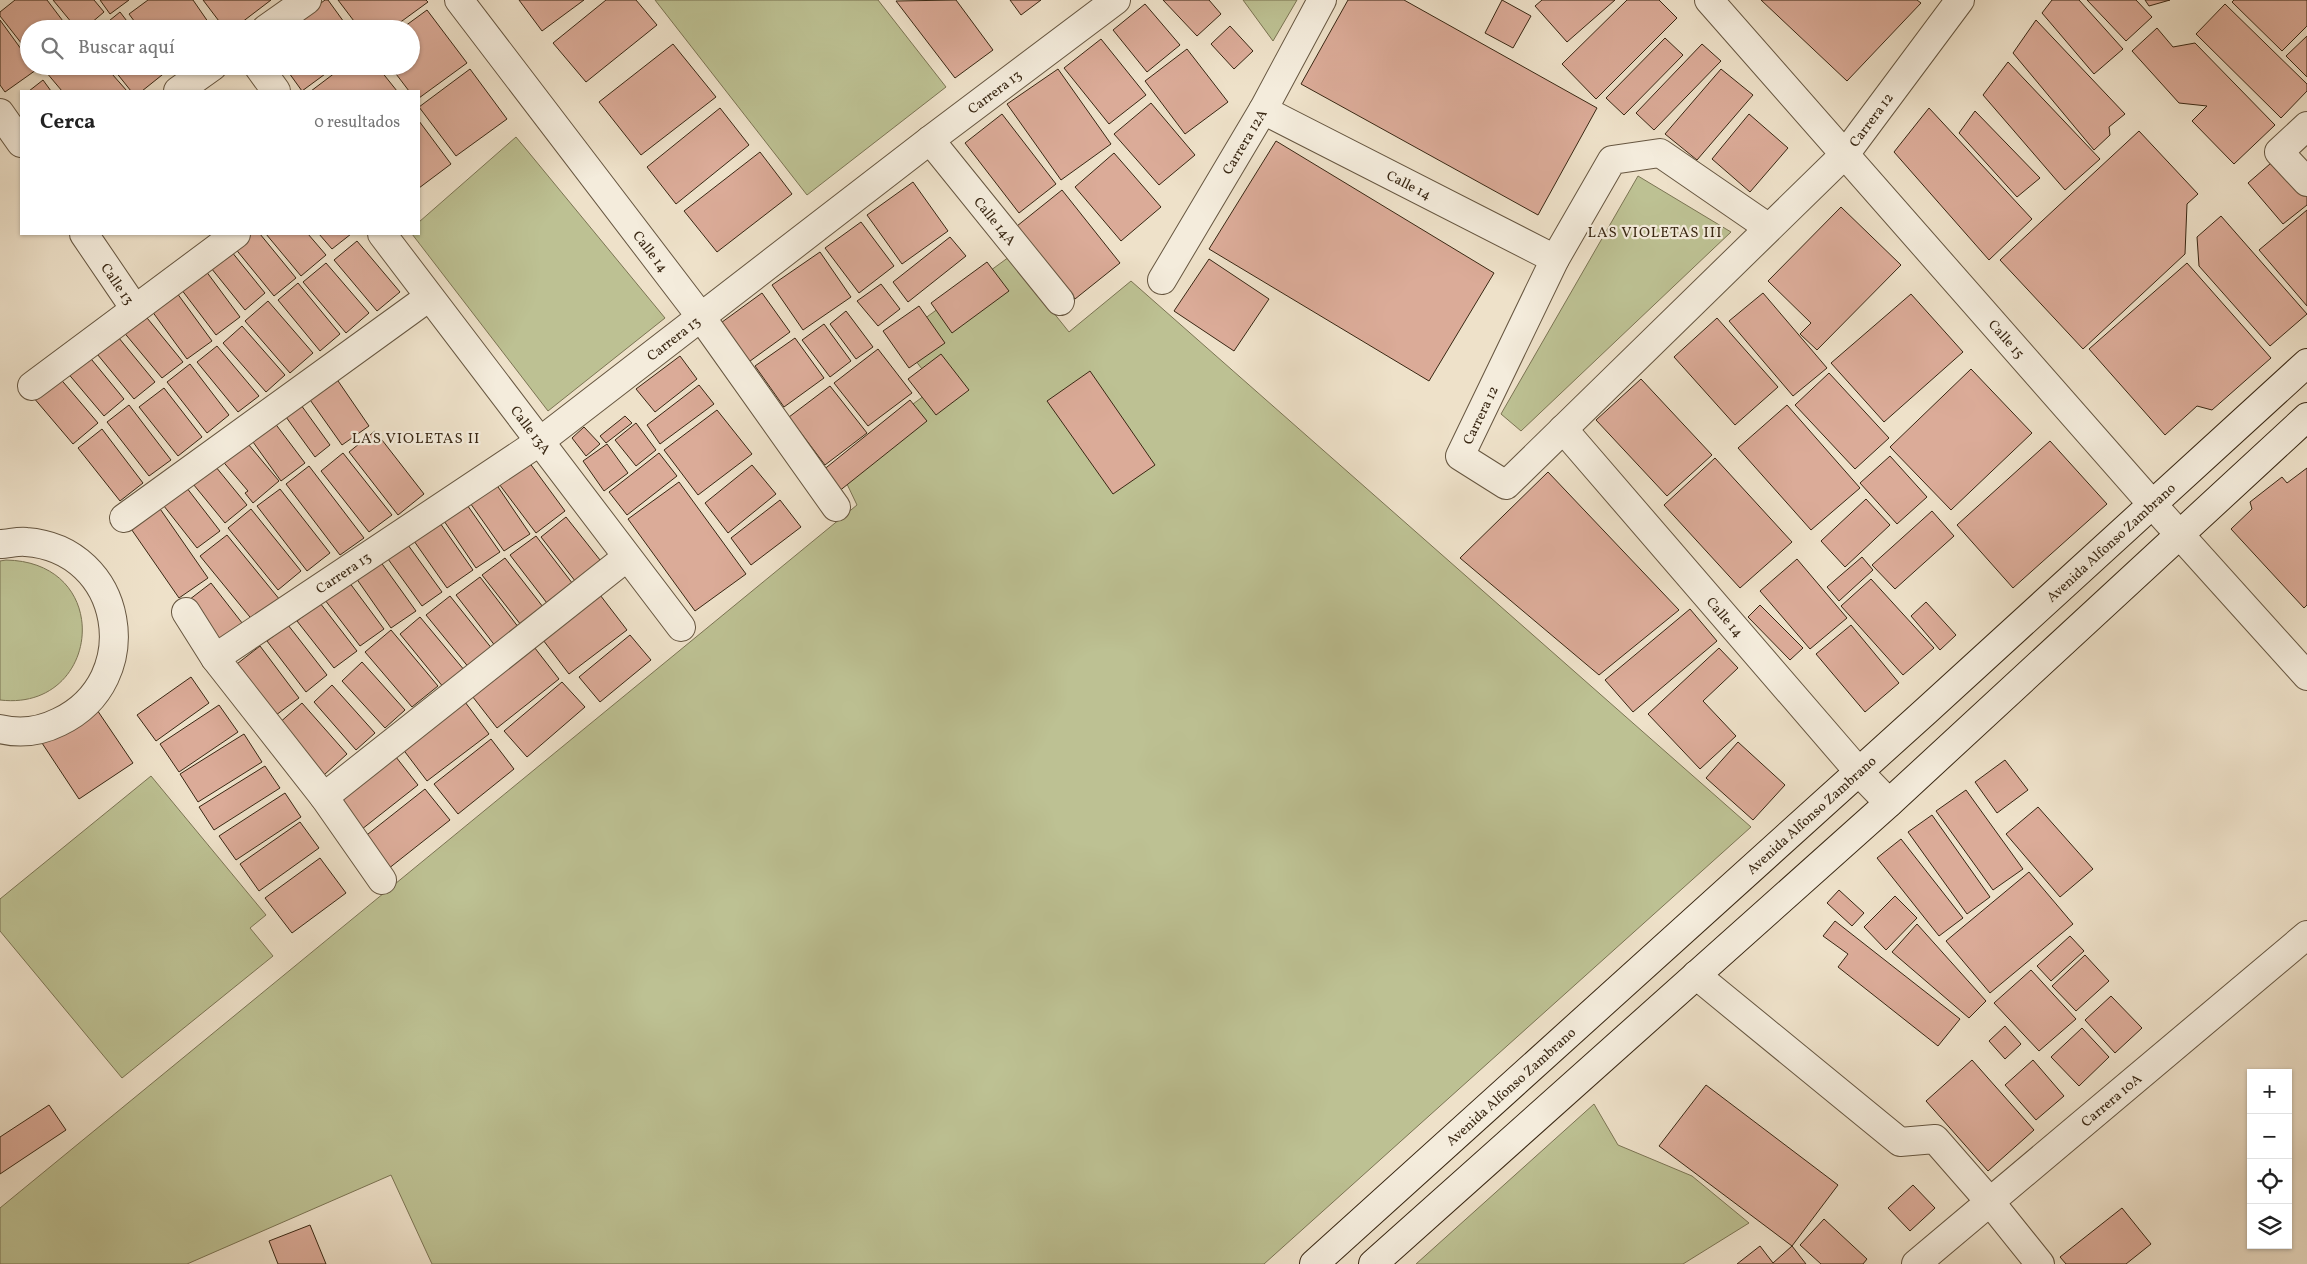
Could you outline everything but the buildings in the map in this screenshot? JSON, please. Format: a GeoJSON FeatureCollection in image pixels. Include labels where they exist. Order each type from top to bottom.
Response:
{"type":"FeatureCollection","features":[{"type":"Feature","properties":{"kind":"street"},"geometry":{"type":"LineString","coordinates":[[279,20],[307,0]]}},
{"type":"Feature","properties":{"kind":"street","name":"Calle 14"},"geometry":{"type":"LineString","coordinates":[[458,0],[701,317],[836,508]]}},
{"type":"Feature","properties":{"kind":"street","name":"Carrera 13"},"geometry":{"type":"LineString","coordinates":[[215,658],[539,442],[930,140],[1116,0]]}},
{"type":"Feature","properties":{"kind":"street","name":"Carrera 12A"},"geometry":{"type":"LineString","coordinates":[[1162,280],[1263,110],[1322,0]]}},
{"type":"Feature","properties":{"kind":"street","name":"Calle 15"},"geometry":{"type":"LineString","coordinates":[[1709,0],[1846,153],[2152,504],[2307,676]]}},
{"type":"Feature","properties":{"kind":"street","name":"Carrera 12"},"geometry":{"type":"LineString","coordinates":[[1769,228],[1660,153],[1612,160],[1555,259],[1460,456],[1506,485],[1846,153],[1960,0]]}},
{"type":"Feature","properties":{"kind":"street"},"geometry":{"type":"LineString","coordinates":[[179,90],[201,75]]}},
{"type":"Feature","properties":{"kind":"street"},"geometry":{"type":"LineString","coordinates":[[264,75],[275,90]]}},
{"type":"Feature","properties":{"kind":"street","name":"Calle 14"},"geometry":{"type":"LineString","coordinates":[[1263,110],[1555,259]]}},
{"type":"Feature","properties":{"kind":"street"},"geometry":{"type":"LineString","coordinates":[[0,113],[20,142]]}},
{"type":"Feature","properties":{"kind":"street"},"geometry":{"type":"LineString","coordinates":[[2307,126],[2279,152],[2307,182]]}},
{"type":"Feature","properties":{"kind":"street","name":"Calle 14A"},"geometry":{"type":"LineString","coordinates":[[930,140],[1060,302]]}},
{"type":"Feature","properties":{"kind":"street","name":"Calle 13"},"geometry":{"type":"LineString","coordinates":[[85,235],[135,309]]}},
{"type":"Feature","properties":{"kind":"street"},"geometry":{"type":"LineString","coordinates":[[32,386],[235,235]]}},
{"type":"Feature","properties":{"kind":"street","name":"Calle 13A"},"geometry":{"type":"LineString","coordinates":[[383,235],[680,627]]}},
{"type":"Feature","properties":{"kind":"street"},"geometry":{"type":"LineString","coordinates":[[124,518],[429,297]]}},
{"type":"Feature","properties":{"kind":"street","name":"Avenida Alfonso Zambrano"},"geometry":{"type":"LineString","coordinates":[[1314,1264],[1859,772],[2307,363]]}},
{"type":"Feature","properties":{"kind":"street"},"geometry":{"type":"LineString","coordinates":[[1373,1264],[1888,803],[2307,417]]}},
{"type":"Feature","properties":{"kind":"street","name":"Calle 14"},"geometry":{"type":"LineString","coordinates":[[1563,429],[1859,772],[1888,803]]}},
{"type":"Feature","properties":{"kind":"street"},"geometry":{"type":"LineString","coordinates":[[0,544],[26,542],[59,550],[86,568],[106,595],[115,627],[113,660],[99,690],[76,714],[46,729],[13,732],[0,729]]}},
{"type":"Feature","properties":{"kind":"street"},"geometry":{"type":"LineString","coordinates":[[324,797],[627,557]]}},
{"type":"Feature","properties":{"kind":"street"},"geometry":{"type":"LineString","coordinates":[[186,612],[215,658],[324,797],[382,880]]}},
{"type":"Feature","properties":{"kind":"street","name":"Carrera 10A"},"geometry":{"type":"LineString","coordinates":[[1916,1264],[1991,1203],[2307,935]]}},
{"type":"Feature","properties":{"kind":"street"},"geometry":{"type":"LineString","coordinates":[[1696,975],[1900,1142],[1935,1139],[1991,1203],[2040,1264]]}},
{"type":"Feature","properties":{"kind":"green space"},"geometry":{"type":"Polygon","coordinates":[[[655,0],[878,0],[946,87],[807,195],[655,0]]]}},
{"type":"Feature","properties":{"kind":"green space"},"geometry":{"type":"Polygon","coordinates":[[[1243,0],[1297,0],[1273,41],[1243,0]]]}},
{"type":"Feature","properties":{"kind":"green space"},"geometry":{"type":"Polygon","coordinates":[[[516,137],[665,318],[548,411],[413,235],[420,235],[420,221],[516,137]]]}},
{"type":"Feature","properties":{"kind":"green space"},"geometry":{"type":"Polygon","coordinates":[[[1638,176],[1731,232],[1521,431],[1501,414],[1638,176]]]}},
{"type":"Feature","properties":{"kind":"green space"},"geometry":{"type":"Polygon","coordinates":[[[1009,257],[1069,332],[1131,281],[1751,827],[1264,1264],[432,1264],[391,1175],[187,1264],[0,1264],[0,1208],[857,505],[836,461],[936,387],[898,338],[1009,257]]]}},
{"type":"Feature","properties":{"kind":"green space"},"geometry":{"type":"Polygon","coordinates":[[[6,560],[41,567],[66,584],[79,608],[82,635],[75,662],[59,683],[34,698],[0,700],[0,561],[6,560]]]}},
{"type":"Feature","properties":{"kind":"green space"},"geometry":{"type":"Polygon","coordinates":[[[151,776],[266,915],[250,928],[273,956],[122,1078],[0,931],[0,899],[151,776]]]}},
{"type":"Feature","properties":{"kind":"green space"},"geometry":{"type":"Polygon","coordinates":[[[1594,1104],[1618,1145],[1692,1176],[1749,1223],[1683,1264],[1416,1264],[1594,1104]]]}},
{"type":"Feature","properties":{"kind":"district","name":"LAS VIOLETAS III"},"geometry":{"type":"Point","coordinates":[1655,232]}},
{"type":"Feature","properties":{"kind":"district","name":"LAS VIOLETAS II"},"geometry":{"type":"Point","coordinates":[416,438]}}]}
